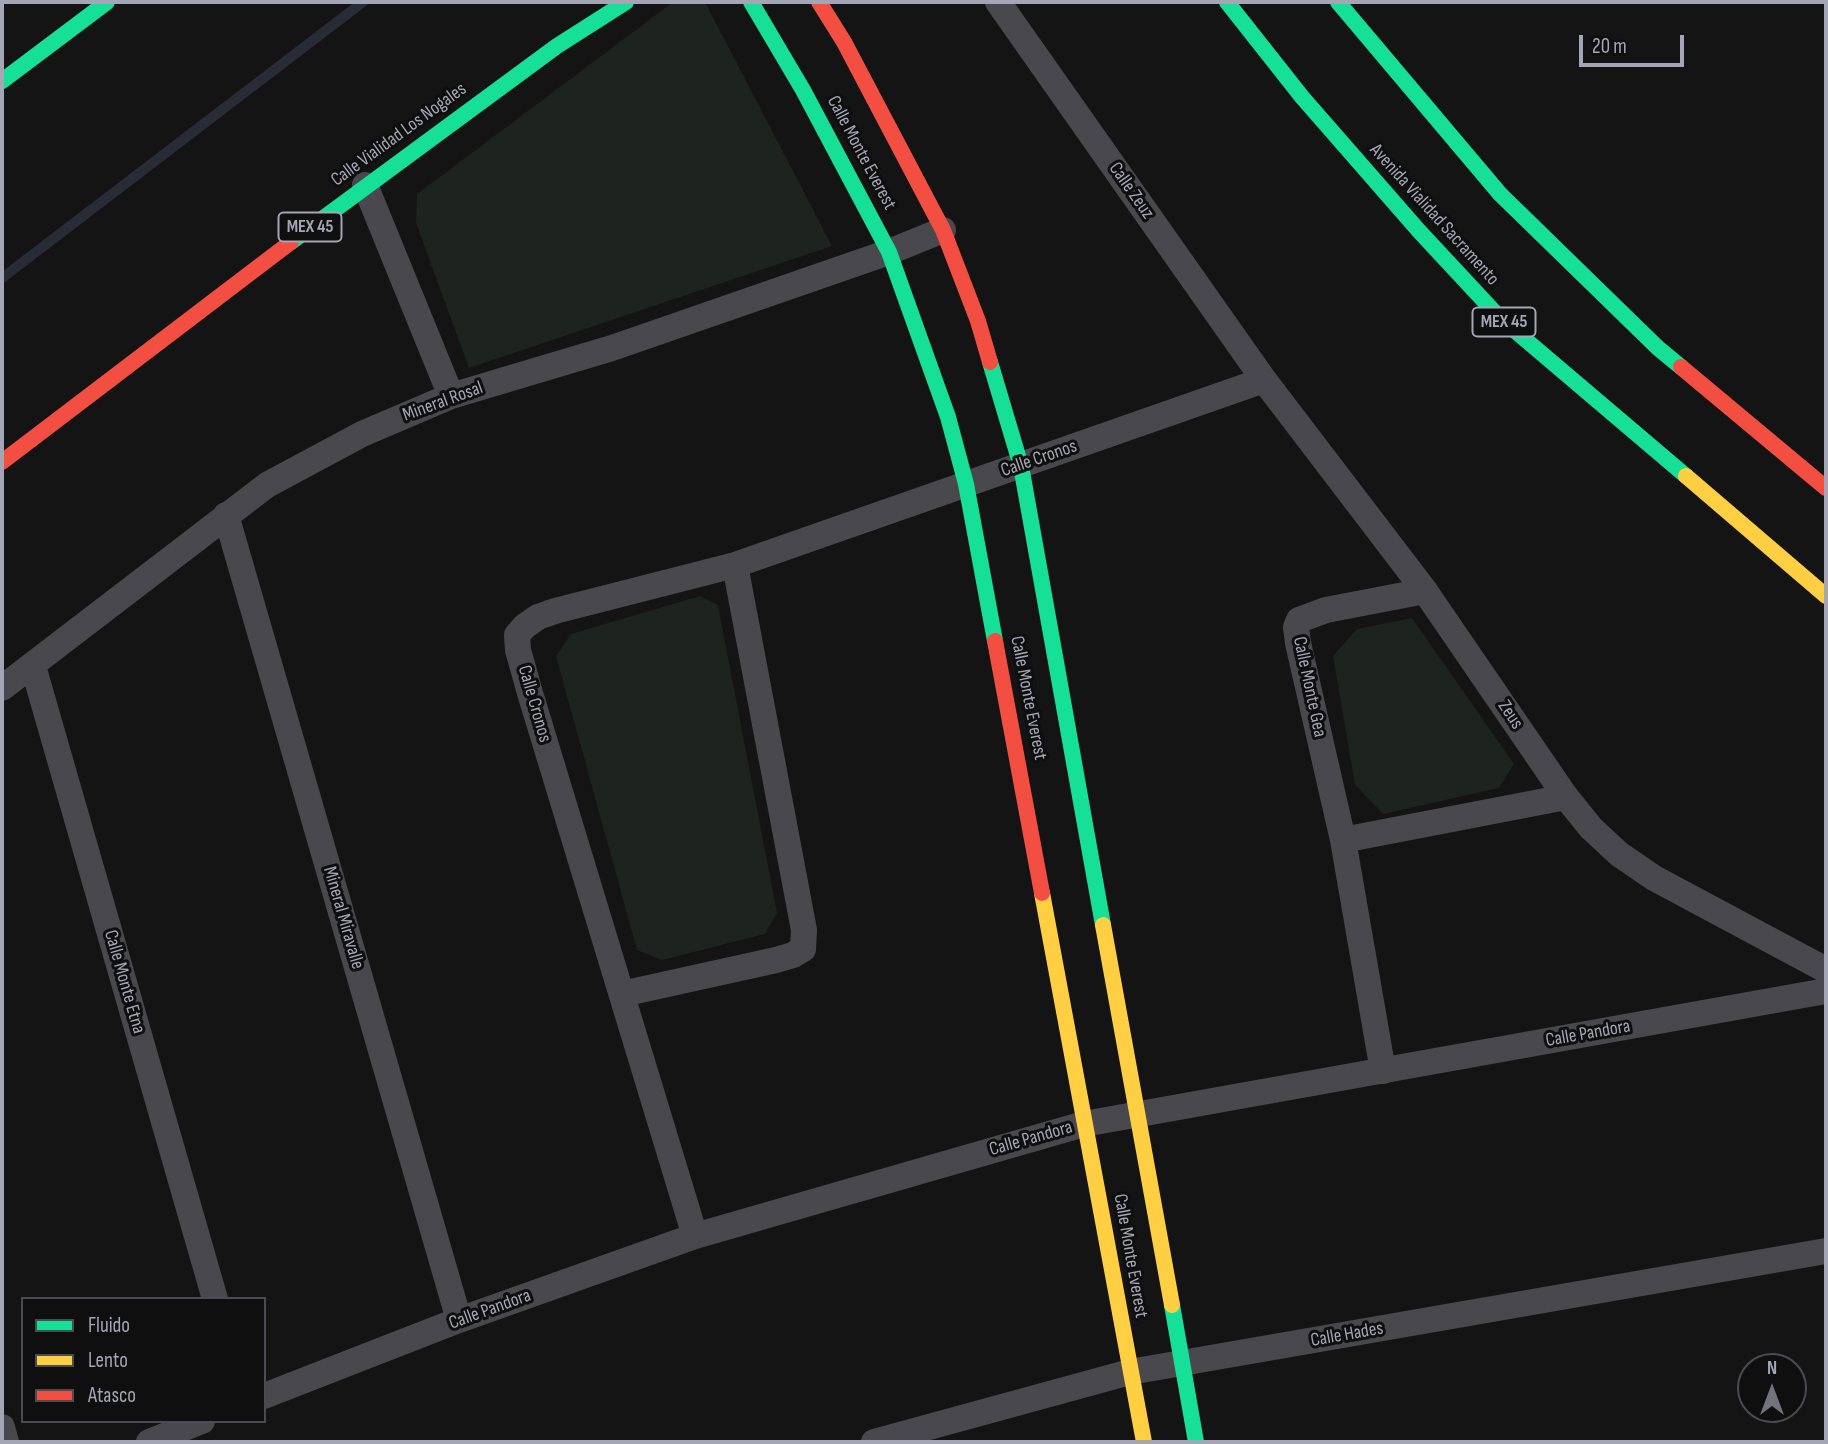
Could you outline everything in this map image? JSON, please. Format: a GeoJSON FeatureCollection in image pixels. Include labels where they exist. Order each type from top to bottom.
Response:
{"type":"FeatureCollection","features":[{"type":"Feature","properties":{"kind":"main road"},"geometry":{"type":"LineString","coordinates":[[2,81],[107,2]]}},
{"type":"Feature","properties":{"kind":"main road","name":"Calle Vialidad Los Nogales"},"geometry":{"type":"LineString","coordinates":[[2,462],[365,185],[557,47],[626,2]]}},
{"type":"Feature","properties":{"kind":"main road","name":"Calle Monte Everest"},"geometry":{"type":"LineString","coordinates":[[751,2],[803,90],[890,252],[948,416],[966,484],[1144,1442]]}},
{"type":"Feature","properties":{"kind":"main road","name":"Calle Monte Everest"},"geometry":{"type":"LineString","coordinates":[[819,2],[844,42],[943,230],[978,321],[1021,466],[1196,1442]]}},
{"type":"Feature","properties":{"kind":"main road","name":"Avenida Vialidad Sacramento"},"geometry":{"type":"LineString","coordinates":[[1227,2],[1302,97],[1419,231],[1500,318],[1826,596]]}},
{"type":"Feature","properties":{"kind":"main road"},"geometry":{"type":"LineString","coordinates":[[1338,2],[1507,202],[1658,348],[1826,488]]}},
{"type":"Feature","properties":{"kind":"street","name":"Calle Zeuz"},"geometry":{"type":"LineString","coordinates":[[998,2],[1264,380]]}},
{"type":"Feature","properties":{"kind":"street"},"geometry":{"type":"LineString","coordinates":[[365,185],[451,396]]}},
{"type":"Feature","properties":{"kind":"street","name":"Mineral Rosal"},"geometry":{"type":"LineString","coordinates":[[2,688],[267,485],[362,434],[451,396],[612,348],[890,252],[943,230]]}},
{"type":"Feature","properties":{"kind":"street","name":"Calle Cronos"},"geometry":{"type":"LineString","coordinates":[[695,1236],[530,693],[518,650],[517,635],[538,617],[555,611],[735,565],[1264,380]]}},
{"type":"Feature","properties":{"kind":"street","name":"Zeus"},"geometry":{"type":"LineString","coordinates":[[1264,380],[1425,591],[1566,797],[1591,828],[1619,854],[1654,878],[1826,970]]}},
{"type":"Feature","properties":{"kind":"street","name":"Mineral Miravalle"},"geometry":{"type":"LineString","coordinates":[[226,515],[459,1320]]}},
{"type":"Feature","properties":{"kind":"street"},"geometry":{"type":"LineString","coordinates":[[622,994],[776,960],[793,955],[803,948],[804,930],[735,565]]}},
{"type":"Feature","properties":{"kind":"street","name":"Calle Monte Gea"},"geometry":{"type":"LineString","coordinates":[[1383,1071],[1343,840],[1298,643],[1297,622],[1308,615],[1326,610],[1425,591]]}},
{"type":"Feature","properties":{"kind":"street","name":"Calle Monte Etna"},"geometry":{"type":"LineString","coordinates":[[33,666],[214,1297]]}},
{"type":"Feature","properties":{"kind":"street"},"geometry":{"type":"LineString","coordinates":[[1343,840],[1566,797]]}},
{"type":"Feature","properties":{"kind":"street","name":"Calle Pandora"},"geometry":{"type":"LineString","coordinates":[[266,1395],[459,1320],[695,1236],[1084,1124],[1826,991]]}},
{"type":"Feature","properties":{"kind":"street","name":"Calle Hades"},"geometry":{"type":"LineString","coordinates":[[877,1442],[1130,1373],[1826,1251]]}},
{"type":"Feature","properties":{"kind":"street"},"geometry":{"type":"LineString","coordinates":[[155,1441],[197,1423]]}},
{"type":"Feature","properties":{"kind":"street"},"geometry":{"type":"LineString","coordinates":[[2,1427],[6,1442]]}},
{"type":"Feature","properties":{"kind":"shaded area"},"geometry":{"type":"Polygon","coordinates":[[[673,2],[705,2],[832,246],[469,368],[416,223],[417,194],[673,2]]]}},
{"type":"Feature","properties":{"kind":"shaded area"},"geometry":{"type":"Polygon","coordinates":[[[700,596],[718,605],[777,913],[765,934],[662,960],[637,950],[556,656],[571,634],[700,596]]]}},
{"type":"Feature","properties":{"kind":"shaded area"},"geometry":{"type":"Polygon","coordinates":[[[1412,618],[1514,764],[1499,788],[1383,814],[1355,785],[1333,656],[1357,629],[1412,618]]]}},
{"type":"Feature","properties":{"kind":"waterway"},"geometry":{"type":"LineString","coordinates":[[2,278],[363,2]]}},
{"type":"Feature","properties":{"kind":"traffic: fast"},"geometry":{"type":"LineString","coordinates":[[2,81],[107,2]]}},
{"type":"Feature","properties":{"kind":"traffic: fast"},"geometry":{"type":"LineString","coordinates":[[291,242],[557,46],[626,2]]}},
{"type":"Feature","properties":{"kind":"traffic: fast"},"geometry":{"type":"LineString","coordinates":[[751,2],[803,90],[889,252],[948,417],[966,484],[995,641]]}},
{"type":"Feature","properties":{"kind":"traffic: fast"},"geometry":{"type":"LineString","coordinates":[[1227,2],[1302,97],[1419,231],[1500,318],[1686,476]]}},
{"type":"Feature","properties":{"kind":"traffic: fast"},"geometry":{"type":"LineString","coordinates":[[1338,2],[1500,194],[1658,348],[1681,367]]}},
{"type":"Feature","properties":{"kind":"traffic: fast"},"geometry":{"type":"LineString","coordinates":[[990,362],[1021,466],[1103,925]]}},
{"type":"Feature","properties":{"kind":"traffic: fast"},"geometry":{"type":"LineString","coordinates":[[1172,1305],[1196,1442]]}},
{"type":"Feature","properties":{"kind":"traffic: slow"},"geometry":{"type":"LineString","coordinates":[[1686,476],[1826,596]]}},
{"type":"Feature","properties":{"kind":"traffic: slow"},"geometry":{"type":"LineString","coordinates":[[1042,893],[1144,1442]]}},
{"type":"Feature","properties":{"kind":"traffic: slow"},"geometry":{"type":"LineString","coordinates":[[1103,925],[1172,1305]]}},
{"type":"Feature","properties":{"kind":"traffic: jam"},"geometry":{"type":"LineString","coordinates":[[819,2],[844,42],[943,230],[978,321],[990,362]]}},
{"type":"Feature","properties":{"kind":"traffic: jam"},"geometry":{"type":"LineString","coordinates":[[2,462],[291,242]]}},
{"type":"Feature","properties":{"kind":"traffic: jam"},"geometry":{"type":"LineString","coordinates":[[1681,367],[1826,488]]}},
{"type":"Feature","properties":{"kind":"traffic: jam"},"geometry":{"type":"LineString","coordinates":[[995,641],[1042,893]]}}]}
